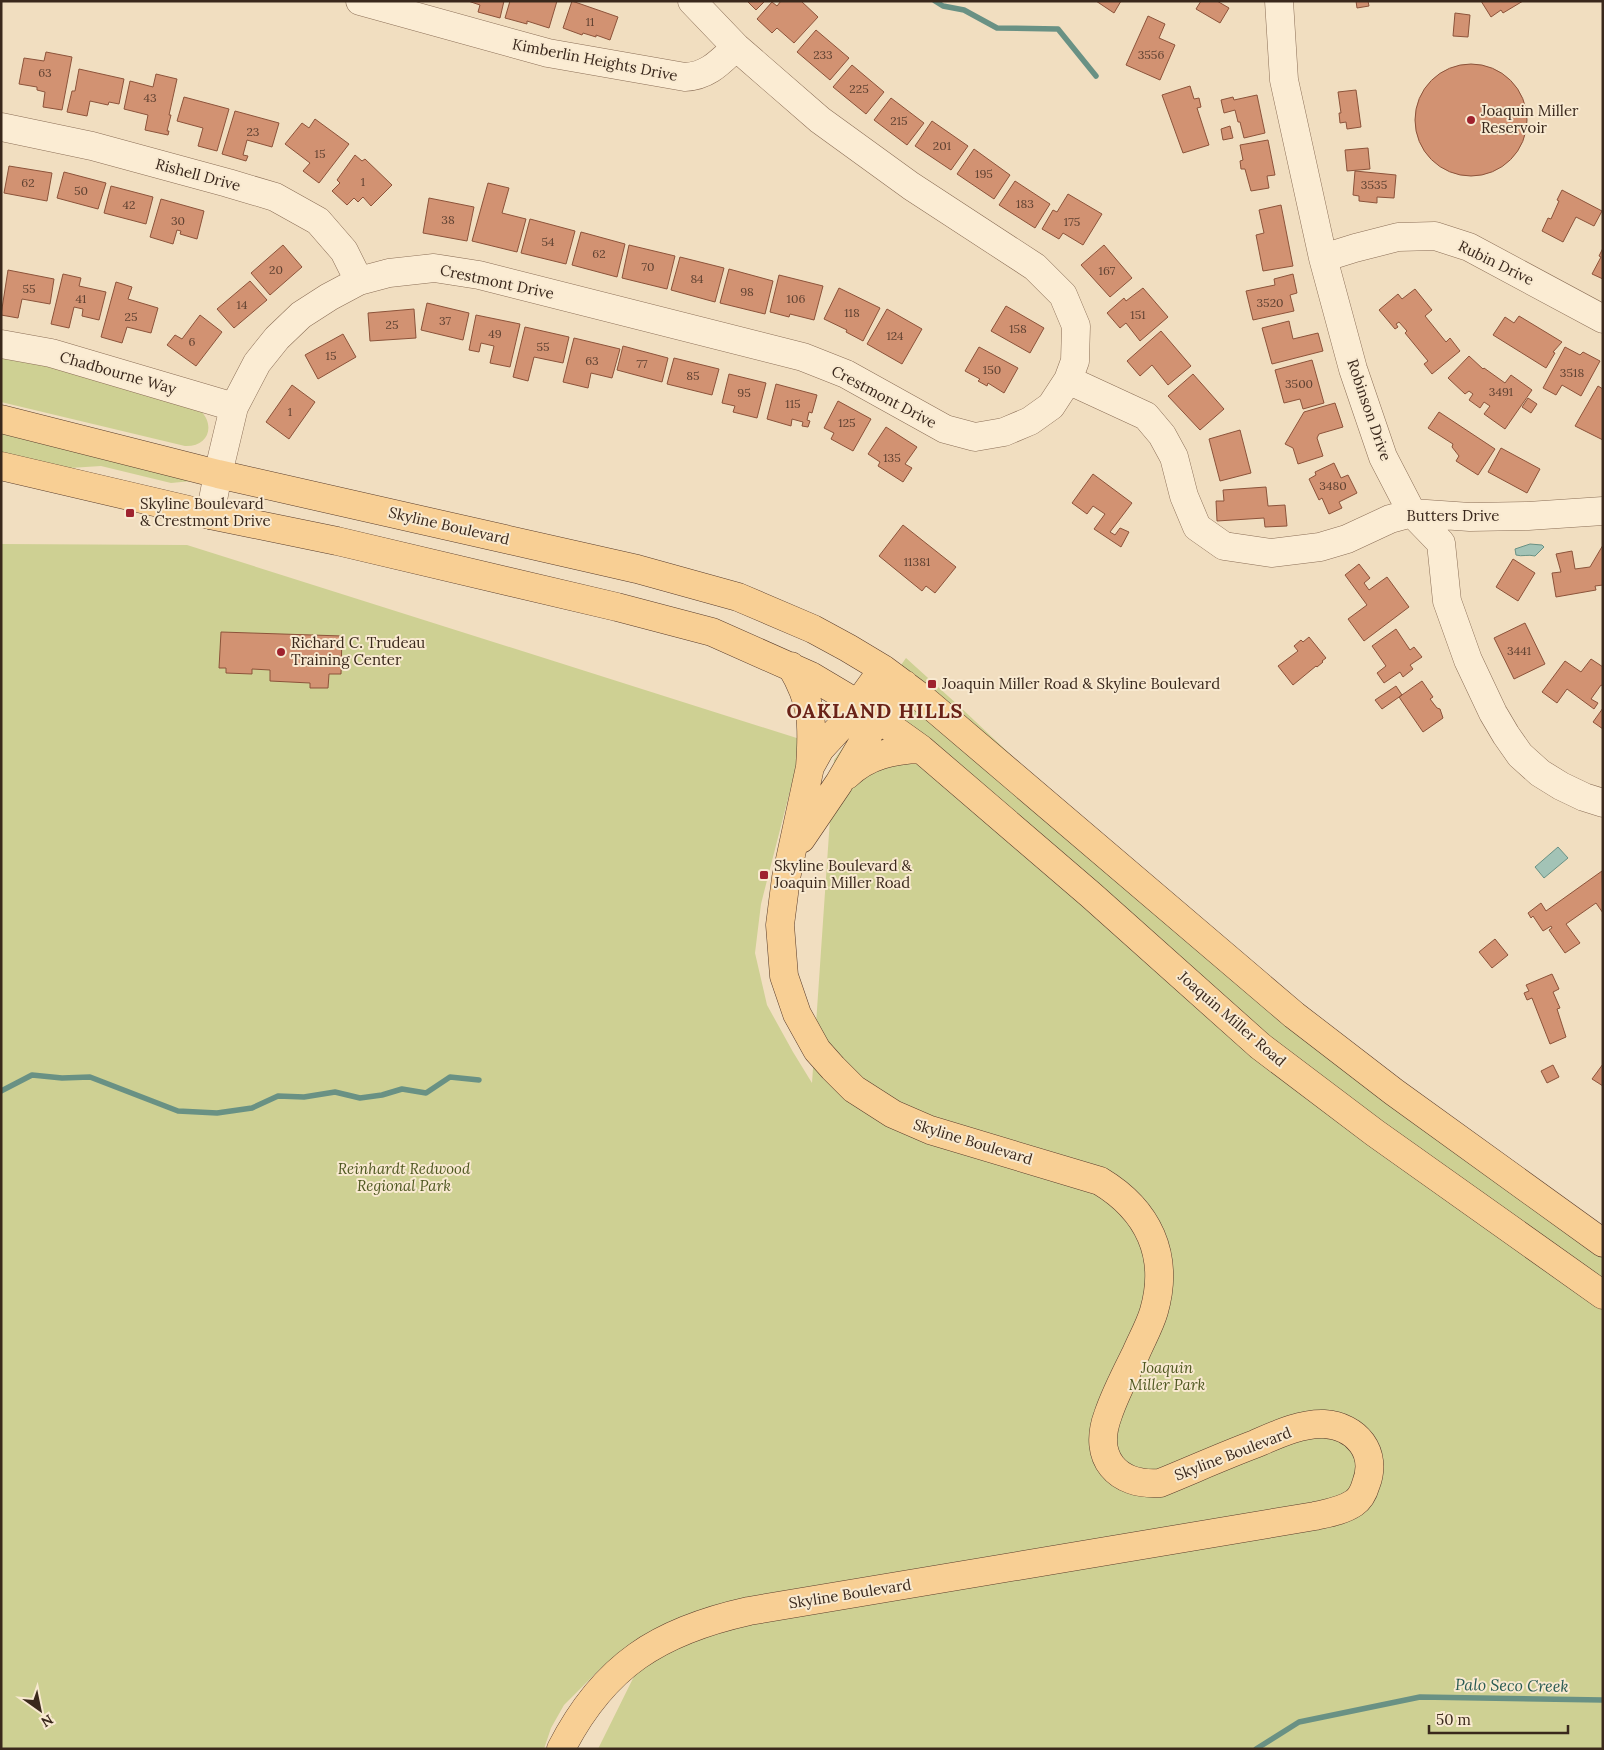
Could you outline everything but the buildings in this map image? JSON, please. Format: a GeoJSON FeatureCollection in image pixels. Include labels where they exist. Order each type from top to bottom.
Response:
{"type":"FeatureCollection","features":[{"type":"Feature","properties":{"kind":"main road","name":"Skyline Boulevard"},"geometry":{"type":"LineString","coordinates":[[1,419],[218,474],[637,569],[738,597],[813,629],[893,677],[869,711],[839,783],[813,819],[793,853]]}},
{"type":"Feature","properties":{"kind":"main road"},"geometry":{"type":"LineString","coordinates":[[1,466],[210,515],[337,541],[712,632],[791,666],[838,691],[869,711]]}},
{"type":"Feature","properties":{"kind":"main road"},"geometry":{"type":"LineString","coordinates":[[791,666],[799,680],[810,708],[812,722],[810,767]]}},
{"type":"Feature","properties":{"kind":"main road"},"geometry":{"type":"LineString","coordinates":[[893,677],[922,698],[1294,1015],[1394,1092],[1603,1243]]}},
{"type":"Feature","properties":{"kind":"main road","name":"Skyline Boulevard"},"geometry":{"type":"LineString","coordinates":[[561,1749],[582,1712],[614,1673],[647,1649],[672,1636],[721,1617],[1315,1516],[1341,1510],[1355,1502],[1364,1491],[1370,1475],[1370,1461],[1367,1450],[1360,1440],[1350,1431],[1324,1424],[1279,1434],[1160,1483],[1146,1484],[1124,1477],[1108,1462],[1104,1451],[1103,1437],[1107,1417],[1148,1328],[1158,1290],[1159,1272],[1156,1251],[1142,1218],[1114,1190],[1100,1181],[963,1141],[909,1122],[893,1114],[854,1089],[817,1050],[789,995],[784,976],[780,925],[786,878],[793,853],[810,767],[820,749],[869,711]]}},
{"type":"Feature","properties":{"kind":"main road","name":"Joaquin Miller Road"},"geometry":{"type":"LineString","coordinates":[[869,711],[921,749],[1091,895],[1260,1046],[1375,1133],[1603,1295]]}},
{"type":"Feature","properties":{"kind":"main road"},"geometry":{"type":"LineString","coordinates":[[839,783],[867,760],[881,754],[921,749]]}},
{"type":"Feature","properties":{"kind":"street","name":"Kimberlin Heights Drive"},"geometry":{"type":"LineString","coordinates":[[360,1],[548,53],[685,77],[704,73],[736,47]]}},
{"type":"Feature","properties":{"kind":"street","name":"Crestmont Drive"},"geometry":{"type":"LineString","coordinates":[[210,515],[234,407],[257,364],[277,338],[301,315],[359,281],[389,273],[434,268],[479,275],[803,356],[846,374],[945,429],[975,437],[1004,432],[1030,421],[1051,406],[1068,380],[1074,361],[1076,326],[1063,295],[1035,267],[911,186],[820,120],[736,47],[692,1]]}},
{"type":"Feature","properties":{"kind":"street","name":"Robinson Drive"},"geometry":{"type":"LineString","coordinates":[[1279,1],[1284,80],[1324,258],[1367,413],[1382,457],[1412,513],[1440,543],[1447,602],[1468,660],[1506,736],[1520,756],[1540,772],[1561,786],[1584,797],[1603,803]]}},
{"type":"Feature","properties":{"kind":"street","name":"Rishell Drive"},"geometry":{"type":"LineString","coordinates":[[1,127],[92,146],[275,197],[318,221],[344,251],[359,281]]}},
{"type":"Feature","properties":{"kind":"street","name":"Rubin Drive"},"geometry":{"type":"LineString","coordinates":[[1324,258],[1398,237],[1435,236],[1468,247],[1603,319]]}},
{"type":"Feature","properties":{"kind":"street","name":"Chadbourne Way"},"geometry":{"type":"LineString","coordinates":[[1,344],[51,353],[234,407]]}},
{"type":"Feature","properties":{"kind":"street","name":"Butters Drive"},"geometry":{"type":"LineString","coordinates":[[1068,380],[1146,416],[1162,435],[1174,457],[1184,496],[1197,527],[1224,546],[1271,553],[1320,547],[1347,539],[1390,519],[1412,513],[1470,517],[1528,516],[1603,511]]}},
{"type":"Feature","properties":{"kind":"green space"},"geometry":{"type":"Polygon","coordinates":[[[1,355],[68,370],[201,411],[208,423],[207,435],[199,443],[185,446],[1,402],[1,355]]]}},
{"type":"Feature","properties":{"kind":"green space"},"geometry":{"type":"Polygon","coordinates":[[[1,430],[192,481],[171,483],[101,466],[70,468],[1,454],[1,430]]]}},
{"type":"Feature","properties":{"kind":"green space"},"geometry":{"type":"Polygon","coordinates":[[[1,544],[187,545],[803,740],[761,904],[755,953],[767,1005],[812,1083],[834,760],[906,658],[1128,865],[1345,1046],[1603,1228],[1603,1749],[598,1749],[656,1632],[600,1669],[564,1705],[551,1728],[544,1749],[1,1749],[1,544]]]}},
{"type":"Feature","properties":{"kind":"shaded area"},"geometry":{"type":"Polygon","coordinates":[[[1530,544],[1542,545],[1544,547],[1535,556],[1516,555],[1515,549],[1530,544]]]}},
{"type":"Feature","properties":{"kind":"shaded area"},"geometry":{"type":"Polygon","coordinates":[[[1558,847],[1568,858],[1544,878],[1535,867],[1558,847]]]}},
{"type":"Feature","properties":{"kind":"waterway"},"geometry":{"type":"LineString","coordinates":[[935,1],[943,6],[964,10],[997,28],[1058,29],[1096,76]]}},
{"type":"Feature","properties":{"kind":"waterway"},"geometry":{"type":"LineString","coordinates":[[1,1091],[32,1075],[62,1078],[90,1077],[178,1111],[217,1113],[252,1108],[278,1096],[304,1097],[335,1092],[360,1098],[382,1095],[402,1089],[426,1093],[450,1077],[479,1080]]}},
{"type":"Feature","properties":{"kind":"waterway","name":"Palo Seco Creek"},"geometry":{"type":"LineString","coordinates":[[1256,1749],[1299,1722],[1420,1697],[1603,1700]]}},
{"type":"Feature","properties":{"kind":"place","name":"Joaquin Miller Reservoir"},"geometry":{"type":"Point","coordinates":[1471,120]}},
{"type":"Feature","properties":{"kind":"place","name":"Skyline Boulevard & Crestmont Drive"},"geometry":{"type":"Point","coordinates":[130,513]}},
{"type":"Feature","properties":{"kind":"place","name":"Richard C. Trudeau Training Center"},"geometry":{"type":"Point","coordinates":[281,652]}},
{"type":"Feature","properties":{"kind":"place","name":"Joaquin Miller Road & Skyline Boulevard"},"geometry":{"type":"Point","coordinates":[932,684]}},
{"type":"Feature","properties":{"kind":"place","name":"Skyline Boulevard & Joaquin Miller Road"},"geometry":{"type":"Point","coordinates":[764,875]}},
{"type":"Feature","properties":{"kind":"district","name":"OAKLAND HILLS"},"geometry":{"type":"Point","coordinates":[875,711]}},
{"type":"Feature","properties":{"kind":"park label","name":"Reinhardt Redwood Regional Park"},"geometry":{"type":"Point","coordinates":[404,1178]}},
{"type":"Feature","properties":{"kind":"park label","name":"Joaquin Miller Park"},"geometry":{"type":"Point","coordinates":[1167,1376]}}]}
